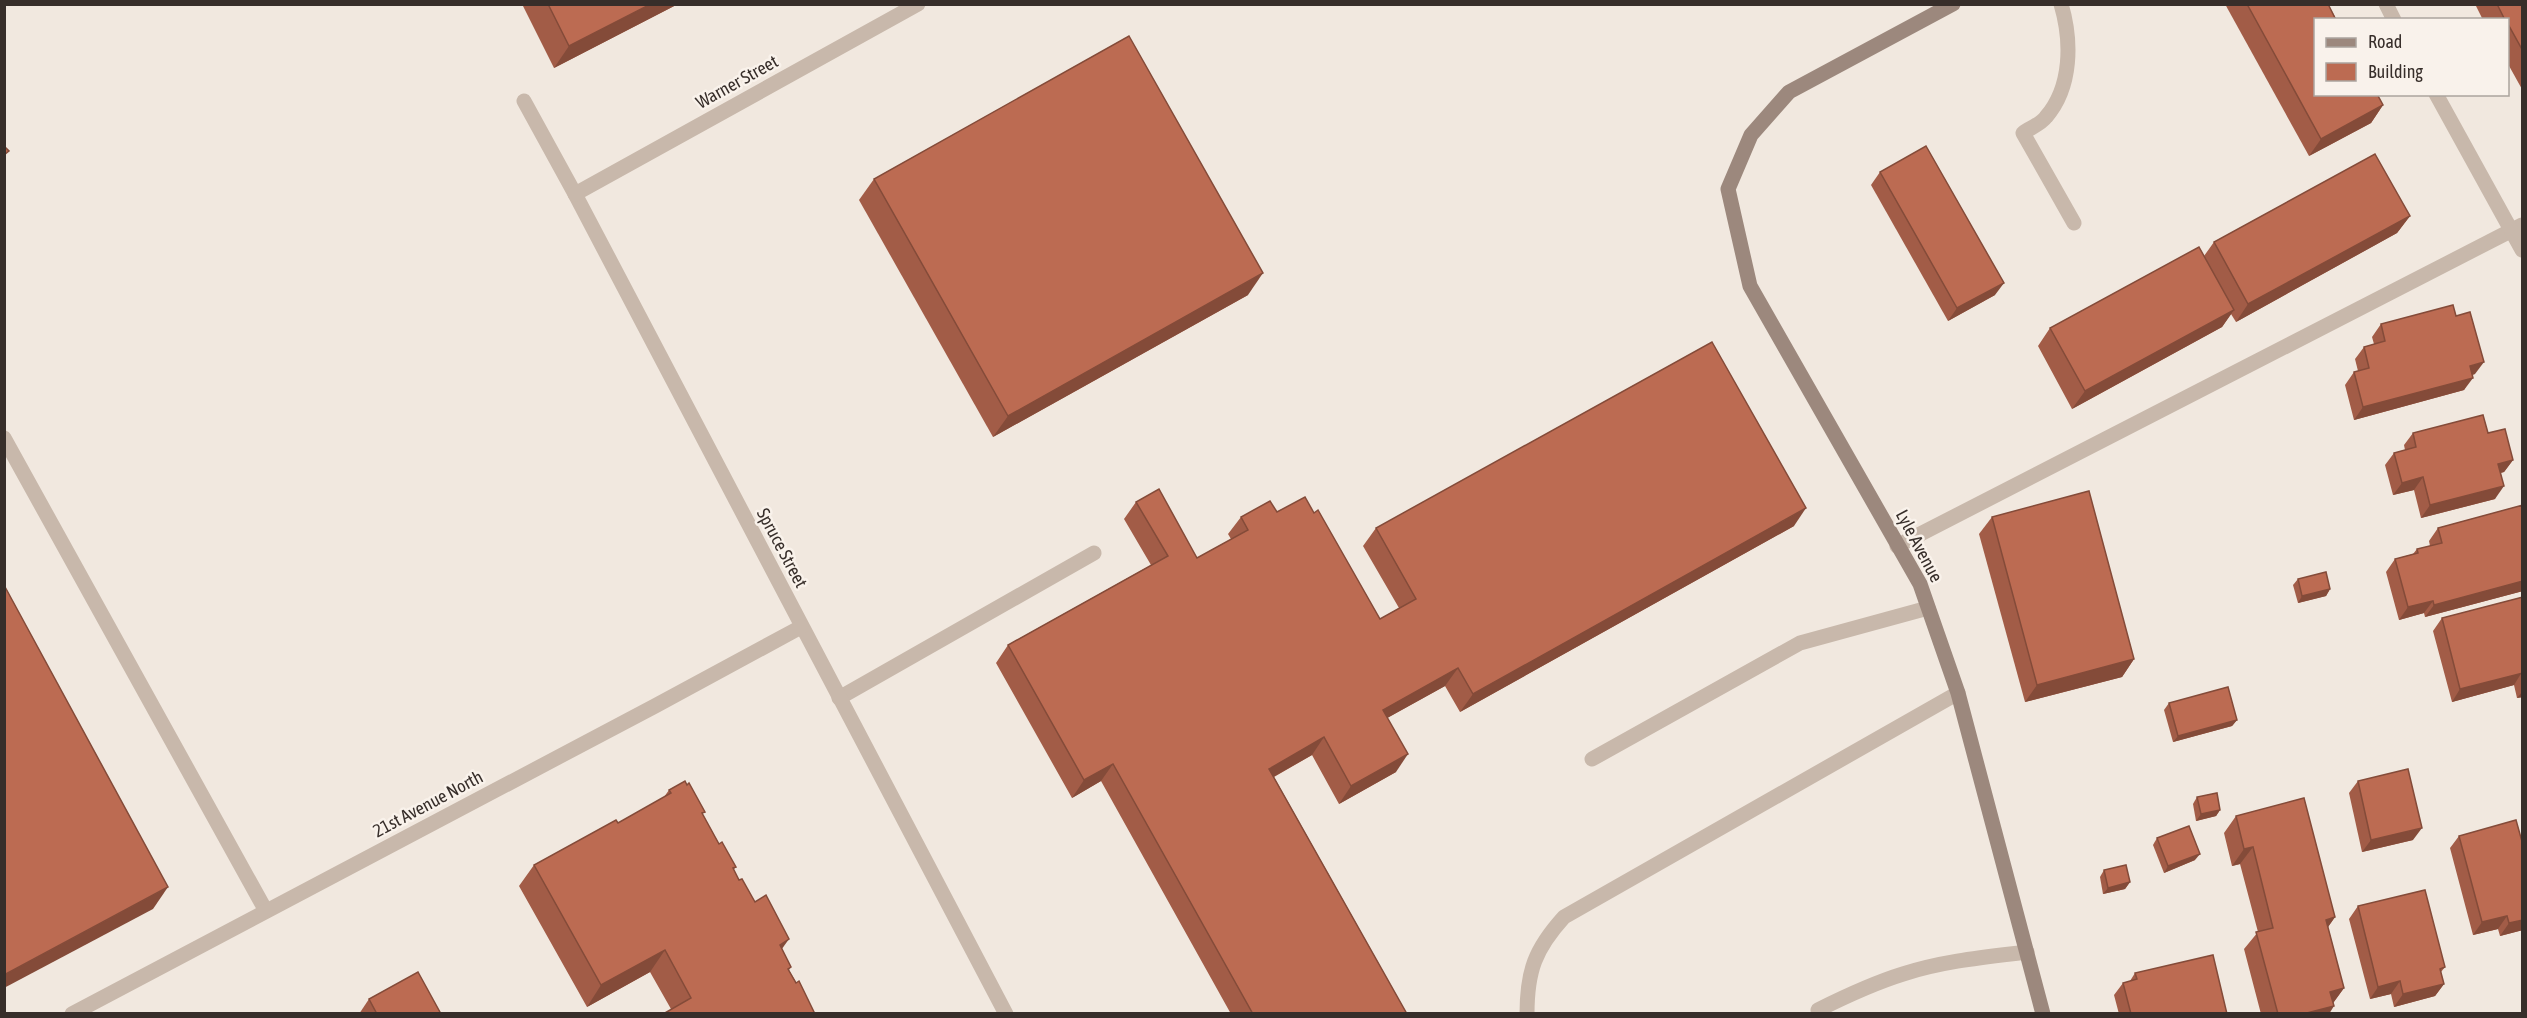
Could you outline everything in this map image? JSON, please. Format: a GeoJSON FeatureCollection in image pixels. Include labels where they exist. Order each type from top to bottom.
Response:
{"type":"FeatureCollection","features":[{"type":"Feature","properties":{"kind":"street","name":"Warner Street"},"geometry":{"type":"LineString","coordinates":[[575,194],[918,4]]}},
{"type":"Feature","properties":{"kind":"street","name":"Lyle Avenue"},"geometry":{"type":"LineString","coordinates":[[1953,4],[1789,92],[1751,135],[1728,189],[1750,286],[1920,584],[1958,693],[2043,1014]]}},
{"type":"Feature","properties":{"kind":"street"},"geometry":{"type":"LineString","coordinates":[[2061,4],[2067,23],[2069,51],[2062,88],[2045,120],[2023,133],[2074,223]]}},
{"type":"Feature","properties":{"kind":"street"},"geometry":{"type":"LineString","coordinates":[[2386,4],[2393,18]]}},
{"type":"Feature","properties":{"kind":"street"},"geometry":{"type":"LineString","coordinates":[[2437,96],[2518,228],[2523,250]]}},
{"type":"Feature","properties":{"kind":"street","name":"Spruce Street"},"geometry":{"type":"LineString","coordinates":[[524,101],[1006,1014]]}},
{"type":"Feature","properties":{"kind":"street"},"geometry":{"type":"LineString","coordinates":[[1898,546],[2518,228]]}},
{"type":"Feature","properties":{"kind":"street"},"geometry":{"type":"LineString","coordinates":[[4,438],[266,911]]}},
{"type":"Feature","properties":{"kind":"street"},"geometry":{"type":"LineString","coordinates":[[839,698],[1094,554]]}},
{"type":"Feature","properties":{"kind":"street"},"geometry":{"type":"LineString","coordinates":[[1592,759],[1800,644],[1928,608]]}},
{"type":"Feature","properties":{"kind":"street","name":"21st Avenue North"},"geometry":{"type":"LineString","coordinates":[[72,1014],[801,627]]}},
{"type":"Feature","properties":{"kind":"street"},"geometry":{"type":"LineString","coordinates":[[1527,1014],[1527,988],[1534,960],[1546,937],[1564,917],[1958,693]]}},
{"type":"Feature","properties":{"kind":"street"},"geometry":{"type":"LineString","coordinates":[[1818,1010],[1868,986],[1905,973],[1949,963],[2027,952]]}},
{"type":"Feature","properties":{"kind":"building"},"geometry":{"type":"Polygon","coordinates":[[[548,4],[651,4],[569,46],[548,4]]]}},
{"type":"Feature","properties":{"kind":"building"},"geometry":{"type":"Polygon","coordinates":[[[2247,4],[2328,4],[2335,18],[2314,18],[2314,96],[2378,96],[2383,105],[2321,139],[2247,4]]]}},
{"type":"Feature","properties":{"kind":"building"},"geometry":{"type":"Polygon","coordinates":[[[2497,4],[2523,4],[2523,51],[2509,26],[2509,18],[2504,18],[2497,4]]]}},
{"type":"Feature","properties":{"kind":"building"},"geometry":{"type":"Polygon","coordinates":[[[1129,36],[1263,273],[1008,416],[874,179],[1129,36]]]}},
{"type":"Feature","properties":{"kind":"building"},"geometry":{"type":"Polygon","coordinates":[[[1926,146],[2004,283],[1957,308],[1880,172],[1926,146]]]}},
{"type":"Feature","properties":{"kind":"building"},"geometry":{"type":"Polygon","coordinates":[[[2375,154],[2410,216],[2248,304],[2214,242],[2375,154]]]}},
{"type":"Feature","properties":{"kind":"building"},"geometry":{"type":"Polygon","coordinates":[[[2199,247],[2234,310],[2085,391],[2050,328],[2199,247]]]}},
{"type":"Feature","properties":{"kind":"building"},"geometry":{"type":"Polygon","coordinates":[[[2453,305],[2456,316],[2470,312],[2484,362],[2470,366],[2473,378],[2363,407],[2354,372],[2369,368],[2364,347],[2385,341],[2381,324],[2453,305]]]}},
{"type":"Feature","properties":{"kind":"building"},"geometry":{"type":"Polygon","coordinates":[[[1712,342],[1806,508],[1473,694],[1458,668],[1383,710],[1408,754],[1351,786],[1324,737],[1269,769],[1407,1014],[1253,1014],[1113,764],[1084,780],[1008,645],[1168,556],[1136,502],[1159,489],[1197,558],[1248,530],[1241,517],[1270,501],[1277,512],[1305,497],[1314,513],[1318,510],[1380,619],[1416,599],[1376,528],[1712,342]]]}},
{"type":"Feature","properties":{"kind":"building"},"geometry":{"type":"Polygon","coordinates":[[[2483,415],[2488,433],[2505,429],[2513,460],[2498,464],[2504,486],[2430,505],[2423,477],[2402,483],[2394,453],[2416,447],[2413,433],[2483,415]]]}},
{"type":"Feature","properties":{"kind":"building"},"geometry":{"type":"Polygon","coordinates":[[[2089,491],[2134,659],[2037,685],[1992,517],[2089,491]]]}},
{"type":"Feature","properties":{"kind":"building"},"geometry":{"type":"Polygon","coordinates":[[[2523,505],[2523,581],[2434,605],[2433,601],[2408,607],[2395,559],[2418,553],[2417,549],[2442,543],[2438,528],[2523,505]]]}},
{"type":"Feature","properties":{"kind":"building"},"geometry":{"type":"Polygon","coordinates":[[[2326,572],[2330,589],[2302,596],[2298,579],[2326,572]]]}},
{"type":"Feature","properties":{"kind":"building"},"geometry":{"type":"Polygon","coordinates":[[[4,585],[168,887],[4,975],[4,585]]]}},
{"type":"Feature","properties":{"kind":"building"},"geometry":{"type":"Polygon","coordinates":[[[2523,597],[2523,673],[2460,689],[2442,618],[2523,597]]]}},
{"type":"Feature","properties":{"kind":"building"},"geometry":{"type":"Polygon","coordinates":[[[2228,687],[2237,720],[2178,736],[2169,703],[2228,687]]]}},
{"type":"Feature","properties":{"kind":"building"},"geometry":{"type":"Polygon","coordinates":[[[2408,769],[2422,828],[2371,840],[2358,781],[2408,769]]]}},
{"type":"Feature","properties":{"kind":"building"},"geometry":{"type":"Polygon","coordinates":[[[685,781],[687,785],[689,783],[705,812],[702,813],[719,844],[722,842],[736,867],[733,868],[739,880],[742,879],[755,902],[766,895],[789,939],[780,945],[791,967],[788,969],[796,983],[799,981],[815,1014],[663,1014],[691,998],[665,950],[601,985],[534,865],[616,820],[618,823],[671,793],[669,790],[685,781]]]}},
{"type":"Feature","properties":{"kind":"building"},"geometry":{"type":"Polygon","coordinates":[[[2217,793],[2220,810],[2201,814],[2197,797],[2217,793]]]}},
{"type":"Feature","properties":{"kind":"building"},"geometry":{"type":"Polygon","coordinates":[[[2304,798],[2335,917],[2326,920],[2344,988],[2330,992],[2334,1006],[2303,1014],[2278,1014],[2256,932],[2273,928],[2253,847],[2244,849],[2236,816],[2304,798]]]}},
{"type":"Feature","properties":{"kind":"building"},"geometry":{"type":"Polygon","coordinates":[[[2516,820],[2523,845],[2523,920],[2509,923],[2507,916],[2482,922],[2459,836],[2516,820]]]}},
{"type":"Feature","properties":{"kind":"building"},"geometry":{"type":"Polygon","coordinates":[[[2189,826],[2200,854],[2168,866],[2157,838],[2189,826]]]}},
{"type":"Feature","properties":{"kind":"building"},"geometry":{"type":"Polygon","coordinates":[[[2126,865],[2130,882],[2108,888],[2104,870],[2126,865]]]}},
{"type":"Feature","properties":{"kind":"building"},"geometry":{"type":"Polygon","coordinates":[[[2425,890],[2445,967],[2440,969],[2444,984],[2403,994],[2400,981],[2378,987],[2358,906],[2425,890]]]}},
{"type":"Feature","properties":{"kind":"building"},"geometry":{"type":"Polygon","coordinates":[[[2213,955],[2227,1014],[2131,1014],[2123,983],[2137,979],[2135,973],[2213,955]]]}},
{"type":"Feature","properties":{"kind":"building"},"geometry":{"type":"Polygon","coordinates":[[[418,972],[441,1014],[377,1014],[369,999],[418,972]]]}}]}
